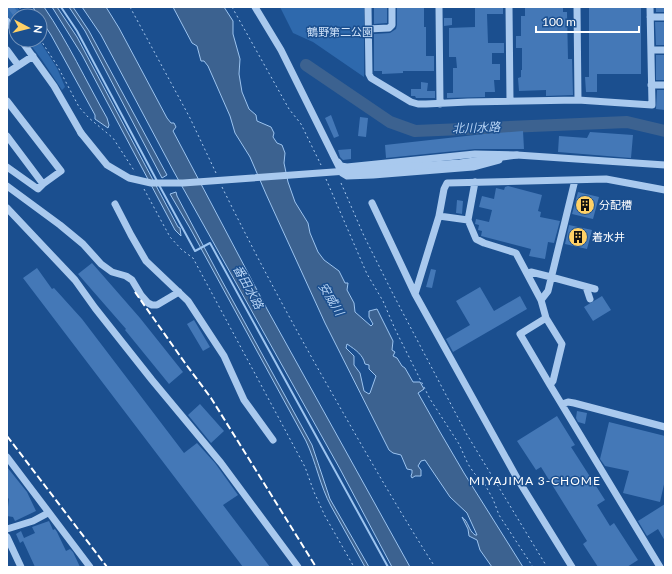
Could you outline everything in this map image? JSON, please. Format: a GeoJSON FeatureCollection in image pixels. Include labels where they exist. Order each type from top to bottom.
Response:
{"type":"FeatureCollection","features":[{"type":"Feature","properties":{"kind":"street"},"geometry":{"type":"LineString","coordinates":[[255,7],[281,50],[342,173],[347,176],[473,168],[517,154]]}},
{"type":"Feature","properties":{"kind":"street"},"geometry":{"type":"LineString","coordinates":[[368,7],[369,74],[371,78],[411,102],[418,104],[440,104],[578,100],[652,105],[650,7]]}},
{"type":"Feature","properties":{"kind":"street"},"geometry":{"type":"LineString","coordinates":[[368,29],[389,28],[392,24],[392,7]]}},
{"type":"Feature","properties":{"kind":"street"},"geometry":{"type":"LineString","coordinates":[[439,7],[440,104]]}},
{"type":"Feature","properties":{"kind":"street"},"geometry":{"type":"LineString","coordinates":[[509,7],[510,101]]}},
{"type":"Feature","properties":{"kind":"street"},"geometry":{"type":"LineString","coordinates":[[576,7],[578,100]]}},
{"type":"Feature","properties":{"kind":"street"},"geometry":{"type":"LineString","coordinates":[[650,17],[665,17]]}},
{"type":"Feature","properties":{"kind":"street"},"geometry":{"type":"LineString","coordinates":[[28,48],[58,92],[81,133],[107,165],[129,178],[151,183],[183,183],[408,166],[460,164],[517,154]]}},
{"type":"Feature","properties":{"kind":"street"},"geometry":{"type":"LineString","coordinates":[[7,50],[18,65]]}},
{"type":"Feature","properties":{"kind":"street"},"geometry":{"type":"LineString","coordinates":[[651,50],[665,50]]}},
{"type":"Feature","properties":{"kind":"street"},"geometry":{"type":"LineString","coordinates":[[7,73],[33,56]]}},
{"type":"Feature","properties":{"kind":"street"},"geometry":{"type":"LineString","coordinates":[[651,85],[665,85]]}},
{"type":"Feature","properties":{"kind":"street"},"geometry":{"type":"LineString","coordinates":[[7,101],[61,171],[38,189],[7,167]]}},
{"type":"Feature","properties":{"kind":"street"},"geometry":{"type":"LineString","coordinates":[[7,136],[44,184]]}},
{"type":"Feature","properties":{"kind":"street"},"geometry":{"type":"LineString","coordinates":[[337,161],[341,166],[346,167],[475,154],[517,154],[665,165]]}},
{"type":"Feature","properties":{"kind":"street"},"geometry":{"type":"LineString","coordinates":[[415,294],[439,216],[444,188],[447,184],[606,179],[665,190]]}},
{"type":"Feature","properties":{"kind":"street"},"geometry":{"type":"LineString","coordinates":[[541,300],[548,291],[576,180]]}},
{"type":"Feature","properties":{"kind":"street"},"geometry":{"type":"LineString","coordinates":[[475,182],[468,220],[476,239],[516,253],[541,300],[546,318],[562,344],[553,381],[550,385]]}},
{"type":"Feature","properties":{"kind":"street"},"geometry":{"type":"LineString","coordinates":[[7,186],[83,244],[101,264],[112,272],[126,276],[132,280],[148,303],[152,305],[157,304],[179,292]]}},
{"type":"Feature","properties":{"kind":"street"},"geometry":{"type":"LineString","coordinates":[[114,204],[146,261],[188,301],[224,356],[244,400],[273,440]]}},
{"type":"Feature","properties":{"kind":"street"},"geometry":{"type":"LineString","coordinates":[[372,204],[415,294],[517,478],[572,567]]}},
{"type":"Feature","properties":{"kind":"street"},"geometry":{"type":"LineString","coordinates":[[7,208],[75,280],[95,308],[152,380],[221,463],[298,567]]}},
{"type":"Feature","properties":{"kind":"street"},"geometry":{"type":"LineString","coordinates":[[439,216],[468,220]]}},
{"type":"Feature","properties":{"kind":"street"},"geometry":{"type":"LineString","coordinates":[[528,274],[531,272],[595,289]]}},
{"type":"Feature","properties":{"kind":"street"},"geometry":{"type":"LineString","coordinates":[[586,287],[590,299]]}},
{"type":"Feature","properties":{"kind":"street"},"geometry":{"type":"LineString","coordinates":[[546,318],[520,334],[660,567]]}},
{"type":"Feature","properties":{"kind":"street"},"geometry":{"type":"LineString","coordinates":[[562,404],[568,402],[574,403],[665,427]]}},
{"type":"Feature","properties":{"kind":"street"},"geometry":{"type":"LineString","coordinates":[[7,458],[90,567]]}},
{"type":"Feature","properties":{"kind":"street"},"geometry":{"type":"LineString","coordinates":[[7,529],[48,513]]}},
{"type":"Feature","properties":{"kind":"street"},"geometry":{"type":"LineString","coordinates":[[7,537],[21,567]]}},
{"type":"Feature","properties":{"kind":"path"},"geometry":{"type":"LineString","coordinates":[[130,7],[190,118],[218,178]]}},
{"type":"Feature","properties":{"kind":"path"},"geometry":{"type":"LineString","coordinates":[[232,7],[289,109],[301,124],[322,170]]}},
{"type":"Feature","properties":{"kind":"path"},"geometry":{"type":"LineString","coordinates":[[46,48],[58,67],[79,107],[112,138],[135,172]]}},
{"type":"Feature","properties":{"kind":"path"},"geometry":{"type":"LineString","coordinates":[[325,177],[367,274],[383,301],[395,329],[430,399],[459,444],[468,464],[474,473],[484,483],[503,521],[533,567]]}},
{"type":"Feature","properties":{"kind":"path"},"geometry":{"type":"LineString","coordinates":[[341,183],[364,236],[392,294],[466,433],[547,567]]}},
{"type":"Feature","properties":{"kind":"path"},"geometry":{"type":"LineString","coordinates":[[142,185],[170,237],[182,250],[193,258],[305,467],[325,516],[354,567]]}},
{"type":"Feature","properties":{"kind":"path"},"geometry":{"type":"LineString","coordinates":[[221,185],[254,251],[306,347],[379,477],[435,567]]}},
{"type":"Feature","properties":{"kind":"green space"},"geometry":{"type":"Polygon","coordinates":[[[7,7],[17,7],[18,8],[8,8],[8,16],[7,7]]]}},
{"type":"Feature","properties":{"kind":"green space","name":"鶴野第二公園"},"geometry":{"type":"Polygon","coordinates":[[[280,7],[364,7],[364,77],[313,42],[293,33],[280,7]]]}},
{"type":"Feature","properties":{"kind":"green space"},"geometry":{"type":"Polygon","coordinates":[[[33,48],[44,48],[57,68],[65,87],[62,90],[33,48]]]}},
{"type":"Feature","properties":{"kind":"water"},"geometry":{"type":"Polygon","coordinates":[[[33,7],[45,8],[34,8],[33,7]]]}},
{"type":"Feature","properties":{"kind":"water"},"geometry":{"type":"Polygon","coordinates":[[[52,7],[57,7],[77,37],[178,227],[180,228],[181,236],[175,230],[82,55],[52,7]]]}},
{"type":"Feature","properties":{"kind":"water"},"geometry":{"type":"Polygon","coordinates":[[[69,7],[73,7],[89,31],[167,175],[162,178],[85,31],[69,7]]]}},
{"type":"Feature","properties":{"kind":"water","name":"番田水路"},"geometry":{"type":"Polygon","coordinates":[[[82,7],[106,7],[119,28],[167,118],[171,123],[174,123],[176,127],[173,131],[267,309],[410,567],[392,567],[340,469],[174,172],[101,35],[82,7]]]}},
{"type":"Feature","properties":{"kind":"water","name":"安威川"},"geometry":{"type":"Polygon","coordinates":[[[173,7],[224,7],[233,21],[233,34],[240,59],[239,74],[242,92],[249,109],[256,115],[257,121],[271,127],[274,133],[273,137],[277,143],[282,145],[285,153],[284,163],[288,182],[295,202],[308,223],[310,233],[318,252],[324,260],[339,271],[345,283],[348,283],[347,290],[354,303],[355,312],[371,326],[373,324],[369,317],[369,311],[377,309],[393,341],[392,350],[395,352],[393,356],[397,358],[405,368],[413,382],[420,382],[424,389],[418,393],[464,473],[523,567],[492,567],[480,550],[477,540],[469,536],[468,529],[462,517],[466,521],[471,531],[477,535],[467,513],[450,497],[425,460],[421,461],[418,466],[421,470],[421,476],[415,476],[412,478],[412,470],[407,469],[401,455],[393,453],[389,450],[325,323],[250,157],[235,133],[230,116],[208,66],[204,61],[201,61],[197,46],[192,43],[173,7]],[[347,344],[346,348],[354,356],[354,365],[360,373],[364,391],[369,394],[376,376],[369,369],[369,365],[365,364],[361,355],[347,344]]]}},
{"type":"Feature","properties":{"kind":"water"},"geometry":{"type":"Polygon","coordinates":[[[48,13],[107,118],[109,125],[108,128],[95,119],[95,115],[48,30],[48,13]]]}},
{"type":"Feature","properties":{"kind":"water"},"geometry":{"type":"Polygon","coordinates":[[[176,192],[222,281],[312,445],[330,499],[369,567],[365,567],[331,506],[306,441],[170,194],[176,192]]]}},
{"type":"Feature","properties":{"kind":"building"},"geometry":{"type":"Polygon","coordinates":[[[374,7],[387,7],[387,23],[374,24],[374,7]]]}},
{"type":"Feature","properties":{"kind":"building"},"geometry":{"type":"Polygon","coordinates":[[[397,7],[424,7],[426,56],[434,56],[434,71],[403,71],[403,73],[382,74],[382,71],[374,71],[374,34],[390,33],[396,29],[397,7]]]}},
{"type":"Feature","properties":{"kind":"building"},"geometry":{"type":"Polygon","coordinates":[[[475,7],[503,7],[503,14],[487,14],[488,43],[504,43],[504,53],[492,53],[492,64],[500,64],[500,80],[494,80],[495,92],[485,92],[485,97],[447,98],[447,93],[453,93],[453,68],[457,68],[456,57],[449,57],[449,28],[475,27],[475,7]]]}},
{"type":"Feature","properties":{"kind":"building"},"geometry":{"type":"Polygon","coordinates":[[[525,7],[563,7],[563,12],[567,12],[568,59],[572,59],[573,95],[546,96],[546,90],[519,91],[518,78],[521,77],[522,70],[522,48],[516,48],[516,36],[521,36],[521,16],[525,16],[525,7]]]}},
{"type":"Feature","properties":{"kind":"building"},"geometry":{"type":"Polygon","coordinates":[[[589,7],[641,7],[641,74],[597,74],[597,92],[586,92],[585,77],[589,77],[589,7]]]}},
{"type":"Feature","properties":{"kind":"building"},"geometry":{"type":"Polygon","coordinates":[[[656,7],[665,7],[665,12],[656,12],[656,7]]]}},
{"type":"Feature","properties":{"kind":"building"},"geometry":{"type":"Polygon","coordinates":[[[444,18],[452,18],[452,25],[444,26],[444,18]]]}},
{"type":"Feature","properties":{"kind":"building"},"geometry":{"type":"Polygon","coordinates":[[[655,22],[665,22],[665,45],[656,45],[655,22]]]}},
{"type":"Feature","properties":{"kind":"building"},"geometry":{"type":"Polygon","coordinates":[[[656,55],[665,55],[665,80],[656,80],[656,55]]]}},
{"type":"Feature","properties":{"kind":"building"},"geometry":{"type":"Polygon","coordinates":[[[421,82],[428,83],[427,91],[435,91],[435,98],[416,98],[415,96],[411,96],[411,89],[421,89],[421,82]]]}},
{"type":"Feature","properties":{"kind":"building"},"geometry":{"type":"Polygon","coordinates":[[[657,90],[665,90],[665,110],[656,109],[657,90]]]}},
{"type":"Feature","properties":{"kind":"building"},"geometry":{"type":"Polygon","coordinates":[[[331,115],[339,136],[334,138],[325,118],[331,115]]]}},
{"type":"Feature","properties":{"kind":"building"},"geometry":{"type":"Polygon","coordinates":[[[360,117],[368,118],[366,137],[358,136],[360,117]]]}},
{"type":"Feature","properties":{"kind":"building"},"geometry":{"type":"Polygon","coordinates":[[[523,131],[524,149],[475,149],[386,158],[385,145],[523,131]]]}},
{"type":"Feature","properties":{"kind":"building"},"geometry":{"type":"Polygon","coordinates":[[[590,132],[633,135],[631,158],[558,152],[559,136],[587,138],[590,132]]]}},
{"type":"Feature","properties":{"kind":"building"},"geometry":{"type":"Polygon","coordinates":[[[351,149],[351,159],[343,160],[340,157],[338,150],[351,149]]]}},
{"type":"Feature","properties":{"kind":"building"},"geometry":{"type":"Polygon","coordinates":[[[508,186],[542,195],[538,211],[541,212],[540,217],[560,221],[554,243],[548,242],[545,259],[529,256],[531,249],[481,236],[482,231],[478,230],[479,225],[475,224],[476,219],[489,222],[492,210],[479,207],[482,196],[494,199],[496,188],[504,190],[505,187],[508,186]]]}},
{"type":"Feature","properties":{"kind":"building","name":"分配槽"},"geometry":{"type":"Polygon","coordinates":[[[578,192],[599,197],[593,219],[572,214],[578,192]]]}},
{"type":"Feature","properties":{"kind":"building"},"geometry":{"type":"Polygon","coordinates":[[[457,200],[463,201],[462,214],[456,213],[457,200]]]}},
{"type":"Feature","properties":{"kind":"building","name":"着水井"},"geometry":{"type":"Polygon","coordinates":[[[569,225],[592,230],[587,249],[565,244],[569,225]]]}},
{"type":"Feature","properties":{"kind":"building"},"geometry":{"type":"Polygon","coordinates":[[[92,263],[140,318],[183,372],[169,384],[125,330],[126,329],[78,274],[92,263]]]}},
{"type":"Feature","properties":{"kind":"building"},"geometry":{"type":"Polygon","coordinates":[[[37,268],[52,289],[54,288],[82,319],[184,453],[197,443],[215,463],[238,495],[223,505],[270,567],[243,567],[23,278],[37,268]]]}},
{"type":"Feature","properties":{"kind":"building"},"geometry":{"type":"Polygon","coordinates":[[[431,269],[436,270],[432,288],[426,287],[431,269]]]}},
{"type":"Feature","properties":{"kind":"building"},"geometry":{"type":"Polygon","coordinates":[[[480,287],[494,311],[520,296],[527,309],[453,352],[446,339],[470,325],[456,301],[480,287]]]}},
{"type":"Feature","properties":{"kind":"building"},"geometry":{"type":"Polygon","coordinates":[[[602,296],[611,310],[593,321],[584,307],[602,296]]]}},
{"type":"Feature","properties":{"kind":"building"},"geometry":{"type":"Polygon","coordinates":[[[194,320],[210,347],[203,351],[187,324],[194,320]]]}},
{"type":"Feature","properties":{"kind":"building"},"geometry":{"type":"Polygon","coordinates":[[[200,404],[224,431],[211,443],[188,415],[200,404]]]}},
{"type":"Feature","properties":{"kind":"building"},"geometry":{"type":"Polygon","coordinates":[[[577,411],[587,413],[585,424],[578,422],[576,418],[577,411]]]}},
{"type":"Feature","properties":{"kind":"building"},"geometry":{"type":"Polygon","coordinates":[[[557,416],[575,445],[571,447],[605,500],[597,505],[610,526],[614,523],[638,560],[627,567],[598,567],[583,544],[587,541],[541,467],[536,470],[517,441],[557,416]]]}},
{"type":"Feature","properties":{"kind":"building"},"geometry":{"type":"Polygon","coordinates":[[[609,422],[665,436],[665,480],[660,502],[623,493],[629,471],[605,466],[600,459],[609,422]]]}},
{"type":"Feature","properties":{"kind":"building"},"geometry":{"type":"Polygon","coordinates":[[[7,467],[27,492],[36,511],[15,521],[13,517],[7,516],[9,498],[7,500],[7,467]]]}},
{"type":"Feature","properties":{"kind":"building"},"geometry":{"type":"Polygon","coordinates":[[[665,504],[665,541],[658,529],[647,536],[638,521],[665,504]]]}},
{"type":"Feature","properties":{"kind":"building"},"geometry":{"type":"Polygon","coordinates":[[[49,521],[53,530],[55,529],[57,532],[66,551],[70,549],[73,552],[80,567],[35,567],[23,541],[20,543],[16,534],[21,531],[24,538],[35,533],[32,527],[49,521]]]}},
{"type":"Feature","properties":{"kind":"waterway"},"geometry":{"type":"LineString","coordinates":[[61,7],[77,31],[157,181]]}},
{"type":"Feature","properties":{"kind":"waterway","name":"北川水路"},"geometry":{"type":"LineString","coordinates":[[306,65],[390,122],[415,131],[627,122],[665,131]]}},
{"type":"Feature","properties":{"kind":"waterway","name":"番田水路"},"geometry":{"type":"LineString","coordinates":[[159,185],[195,251],[210,243],[388,567]]}},
{"type":"Feature","properties":{"kind":"railway"},"geometry":{"type":"LineString","coordinates":[[135,292],[211,398],[316,567]]}},
{"type":"Feature","properties":{"kind":"railway"},"geometry":{"type":"LineString","coordinates":[[7,436],[107,567]]}},
{"type":"Feature","properties":{"kind":"place","name":"分配槽"},"geometry":{"type":"Point","coordinates":[585,205]}},
{"type":"Feature","properties":{"kind":"place","name":"着水井"},"geometry":{"type":"Point","coordinates":[578,237]}},
{"type":"Feature","properties":{"kind":"district","name":"MIYAJIMA 3-CHOME"},"geometry":{"type":"Point","coordinates":[535,481]}}]}
